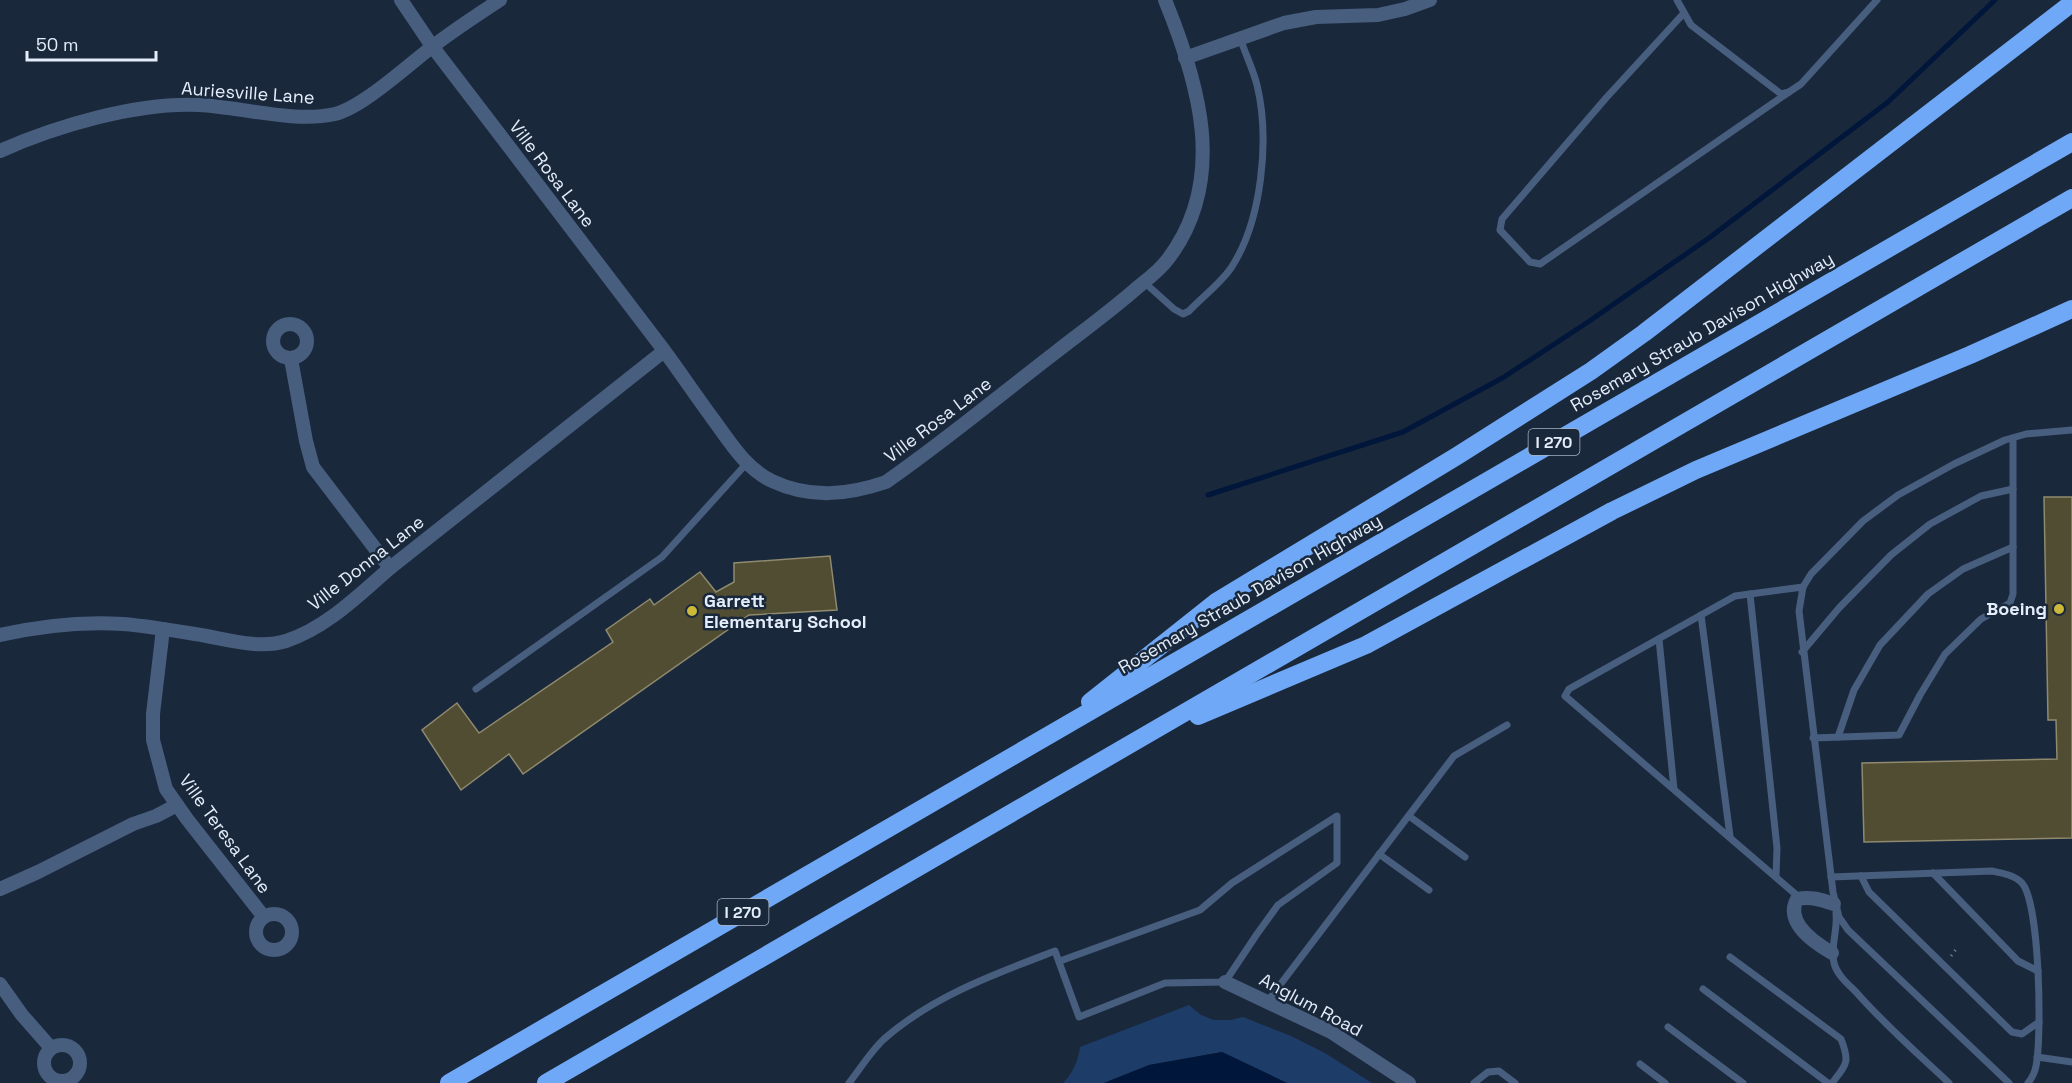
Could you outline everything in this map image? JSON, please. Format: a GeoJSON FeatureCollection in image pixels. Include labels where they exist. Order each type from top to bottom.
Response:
{"type":"FeatureCollection","features":[{"type":"Feature","properties":{"kind":"highway"},"geometry":{"type":"LineString","coordinates":[[1038,743],[1216,602],[1457,456],[1591,371],[1644,333],[2072,3]]}},
{"type":"Feature","properties":{"kind":"highway","name":"Rosemary Straub Davison Highway"},"geometry":{"type":"LineString","coordinates":[[449,1083],[2072,142]]}},
{"type":"Feature","properties":{"kind":"highway","name":"I 270"},"geometry":{"type":"LineString","coordinates":[[546,1083],[2072,198]]}},
{"type":"Feature","properties":{"kind":"highway"},"geometry":{"type":"LineString","coordinates":[[1127,746],[1366,645],[1602,516],[1696,470],[1970,355],[2072,309]]}},
{"type":"Feature","properties":{"kind":"street","name":"Ville Rosa Lane"},"geometry":{"type":"LineString","coordinates":[[401,0],[432,46],[664,351],[740,456],[772,481],[798,490],[827,494],[859,491],[886,482],[1144,282],[1167,260],[1184,233],[1197,199],[1204,162],[1196,92],[1175,24],[1165,0]]}},
{"type":"Feature","properties":{"kind":"street","name":"Auriesville Lane"},"geometry":{"type":"LineString","coordinates":[[0,151],[30,138],[77,123],[163,106],[198,105],[321,116],[337,113],[372,93],[432,46],[500,0]]}},
{"type":"Feature","properties":{"kind":"street"},"geometry":{"type":"LineString","coordinates":[[1185,57],[1284,23],[1316,17],[1378,15],[1430,0]]}},
{"type":"Feature","properties":{"kind":"street","name":"Ville Donna Lane"},"geometry":{"type":"LineString","coordinates":[[0,636],[27,629],[92,623],[163,629],[263,644],[284,642],[302,635],[330,618],[664,351]]}},
{"type":"Feature","properties":{"kind":"street"},"geometry":{"type":"LineString","coordinates":[[291,359],[306,441],[314,467],[390,568]]}},
{"type":"Feature","properties":{"kind":"street","name":"Ville Teresa Lane"},"geometry":{"type":"LineString","coordinates":[[163,629],[153,714],[153,740],[166,789],[264,917]]}},
{"type":"Feature","properties":{"kind":"street"},"geometry":{"type":"LineString","coordinates":[[0,889],[177,805]]}},
{"type":"Feature","properties":{"kind":"street"},"geometry":{"type":"LineString","coordinates":[[1832,953],[1813,942],[1802,931],[1794,913],[1794,905],[1800,898],[1817,898],[1834,904]]}},
{"type":"Feature","properties":{"kind":"street","name":"Anglum Road"},"geometry":{"type":"LineString","coordinates":[[1225,982],[1331,1032],[1407,1083]]}},
{"type":"Feature","properties":{"kind":"street"},"geometry":{"type":"LineString","coordinates":[[0,984],[22,1015],[51,1048]]}},
{"type":"Feature","properties":{"kind":"lane"},"geometry":{"type":"LineString","coordinates":[[1677,0],[1691,25],[1781,94],[1790,92]]}},
{"type":"Feature","properties":{"kind":"lane"},"geometry":{"type":"LineString","coordinates":[[1684,13],[1605,98],[1502,219],[1500,230],[1530,262],[1540,264],[1801,84],[1877,0]]}},
{"type":"Feature","properties":{"kind":"lane"},"geometry":{"type":"LineString","coordinates":[[1144,282],[1174,309],[1183,314],[1189,311],[1230,268],[1246,236],[1256,204],[1263,158],[1263,141],[1257,85],[1240,38]]}},
{"type":"Feature","properties":{"kind":"lane"},"geometry":{"type":"LineString","coordinates":[[1949,1083],[1878,1017],[1847,983],[1834,964],[1832,953],[1837,931],[1802,652],[1799,611],[1803,587],[1810,574],[1863,521],[1898,495],[1954,464],[2013,438],[2026,434],[2072,430]]}},
{"type":"Feature","properties":{"kind":"lane"},"geometry":{"type":"LineString","coordinates":[[1813,738],[1899,735],[1945,654],[1981,619],[2010,603],[2013,594],[2013,438]]}},
{"type":"Feature","properties":{"kind":"lane"},"geometry":{"type":"LineString","coordinates":[[476,689],[662,557],[747,463]]}},
{"type":"Feature","properties":{"kind":"lane"},"geometry":{"type":"LineString","coordinates":[[1802,652],[1883,562],[1922,530],[1981,496],[2013,489]]}},
{"type":"Feature","properties":{"kind":"lane"},"geometry":{"type":"LineString","coordinates":[[1838,737],[1854,690],[1880,645],[1928,594],[1963,569],[2013,547]]}},
{"type":"Feature","properties":{"kind":"lane"},"geometry":{"type":"LineString","coordinates":[[1800,898],[1565,696],[1569,689],[1735,596],[1803,587]]}},
{"type":"Feature","properties":{"kind":"lane"},"geometry":{"type":"LineString","coordinates":[[1750,594],[1777,848],[1776,876]]}},
{"type":"Feature","properties":{"kind":"lane"},"geometry":{"type":"LineString","coordinates":[[1701,615],[1730,836]]}},
{"type":"Feature","properties":{"kind":"lane"},"geometry":{"type":"LineString","coordinates":[[1659,639],[1674,789]]}},
{"type":"Feature","properties":{"kind":"lane"},"geometry":{"type":"LineString","coordinates":[[1267,1002],[1454,756],[1507,725]]}},
{"type":"Feature","properties":{"kind":"lane"},"geometry":{"type":"LineString","coordinates":[[849,1083],[882,1040],[937,1000],[982,979],[1055,951],[1079,1017],[1166,983],[1225,982],[1278,905],[1337,864],[1337,816],[1232,883],[1200,910],[1059,961]]}},
{"type":"Feature","properties":{"kind":"lane"},"geometry":{"type":"LineString","coordinates":[[1408,816],[1465,857]]}},
{"type":"Feature","properties":{"kind":"lane"},"geometry":{"type":"LineString","coordinates":[[1379,854],[1429,890]]}},
{"type":"Feature","properties":{"kind":"lane"},"geometry":{"type":"LineString","coordinates":[[1831,877],[1992,871],[2009,875],[2022,883],[2030,899],[2038,970],[2040,1022],[2036,1068],[2028,1083]]}},
{"type":"Feature","properties":{"kind":"lane"},"geometry":{"type":"LineString","coordinates":[[1933,873],[2018,961],[2038,970]]}},
{"type":"Feature","properties":{"kind":"lane"},"geometry":{"type":"LineString","coordinates":[[1861,876],[1869,892],[2012,1032],[2022,1034],[2040,1022]]}},
{"type":"Feature","properties":{"kind":"lane"},"geometry":{"type":"LineString","coordinates":[[1834,904],[1848,930],[2009,1083]]}},
{"type":"Feature","properties":{"kind":"lane"},"geometry":{"type":"LineString","coordinates":[[1730,957],[1840,1039],[1848,1056],[1845,1066],[1832,1083]]}},
{"type":"Feature","properties":{"kind":"lane"},"geometry":{"type":"LineString","coordinates":[[1703,988],[1828,1083]]}},
{"type":"Feature","properties":{"kind":"lane"},"geometry":{"type":"LineString","coordinates":[[1668,1027],[1743,1083]]}},
{"type":"Feature","properties":{"kind":"lane"},"geometry":{"type":"LineString","coordinates":[[2037,1057],[2072,1062]]}},
{"type":"Feature","properties":{"kind":"lane"},"geometry":{"type":"LineString","coordinates":[[1640,1064],[1665,1083]]}},
{"type":"Feature","properties":{"kind":"lane"},"geometry":{"type":"LineString","coordinates":[[1474,1083],[1488,1072],[1499,1071],[1515,1083]]}},
{"type":"Feature","properties":{"kind":"path"},"geometry":{"type":"LineString","coordinates":[[1950,957],[1958,948]]}},
{"type":"Feature","properties":{"kind":"shaded area"},"geometry":{"type":"Polygon","coordinates":[[[1189,1005],[1201,1015],[1214,1020],[1243,1017],[1291,1036],[1325,1053],[1372,1083],[1287,1083],[1222,1052],[1149,1065],[1104,1083],[1063,1083],[1070,1075],[1080,1047],[1189,1005]]]}},
{"type":"Feature","properties":{"kind":"shaded area"},"geometry":{"type":"Polygon","coordinates":[[[1222,1052],[1287,1083],[1104,1083],[1149,1065],[1222,1052]]]}},
{"type":"Feature","properties":{"kind":"building","name":"Boeing"},"geometry":{"type":"Polygon","coordinates":[[[2044,497],[2072,497],[2072,838],[1864,842],[1862,763],[2057,759],[2056,720],[2048,720],[2044,497]]]}},
{"type":"Feature","properties":{"kind":"building","name":"Garrett Elementary School"},"geometry":{"type":"Polygon","coordinates":[[[830,556],[837,610],[749,615],[523,774],[509,754],[461,790],[422,730],[457,703],[479,733],[613,642],[606,630],[650,599],[654,605],[700,572],[716,592],[734,582],[734,563],[830,556]]]}},
{"type":"Feature","properties":{"kind":"waterway"},"geometry":{"type":"LineString","coordinates":[[1208,495],[1403,432],[1504,377],[1709,238],[1888,102],[1995,0]]}},
{"type":"Feature","properties":{"kind":"place","name":"Boeing"},"geometry":{"type":"Point","coordinates":[2059,609]}},
{"type":"Feature","properties":{"kind":"place","name":"Garrett Elementary School"},"geometry":{"type":"Point","coordinates":[692,611]}}]}
